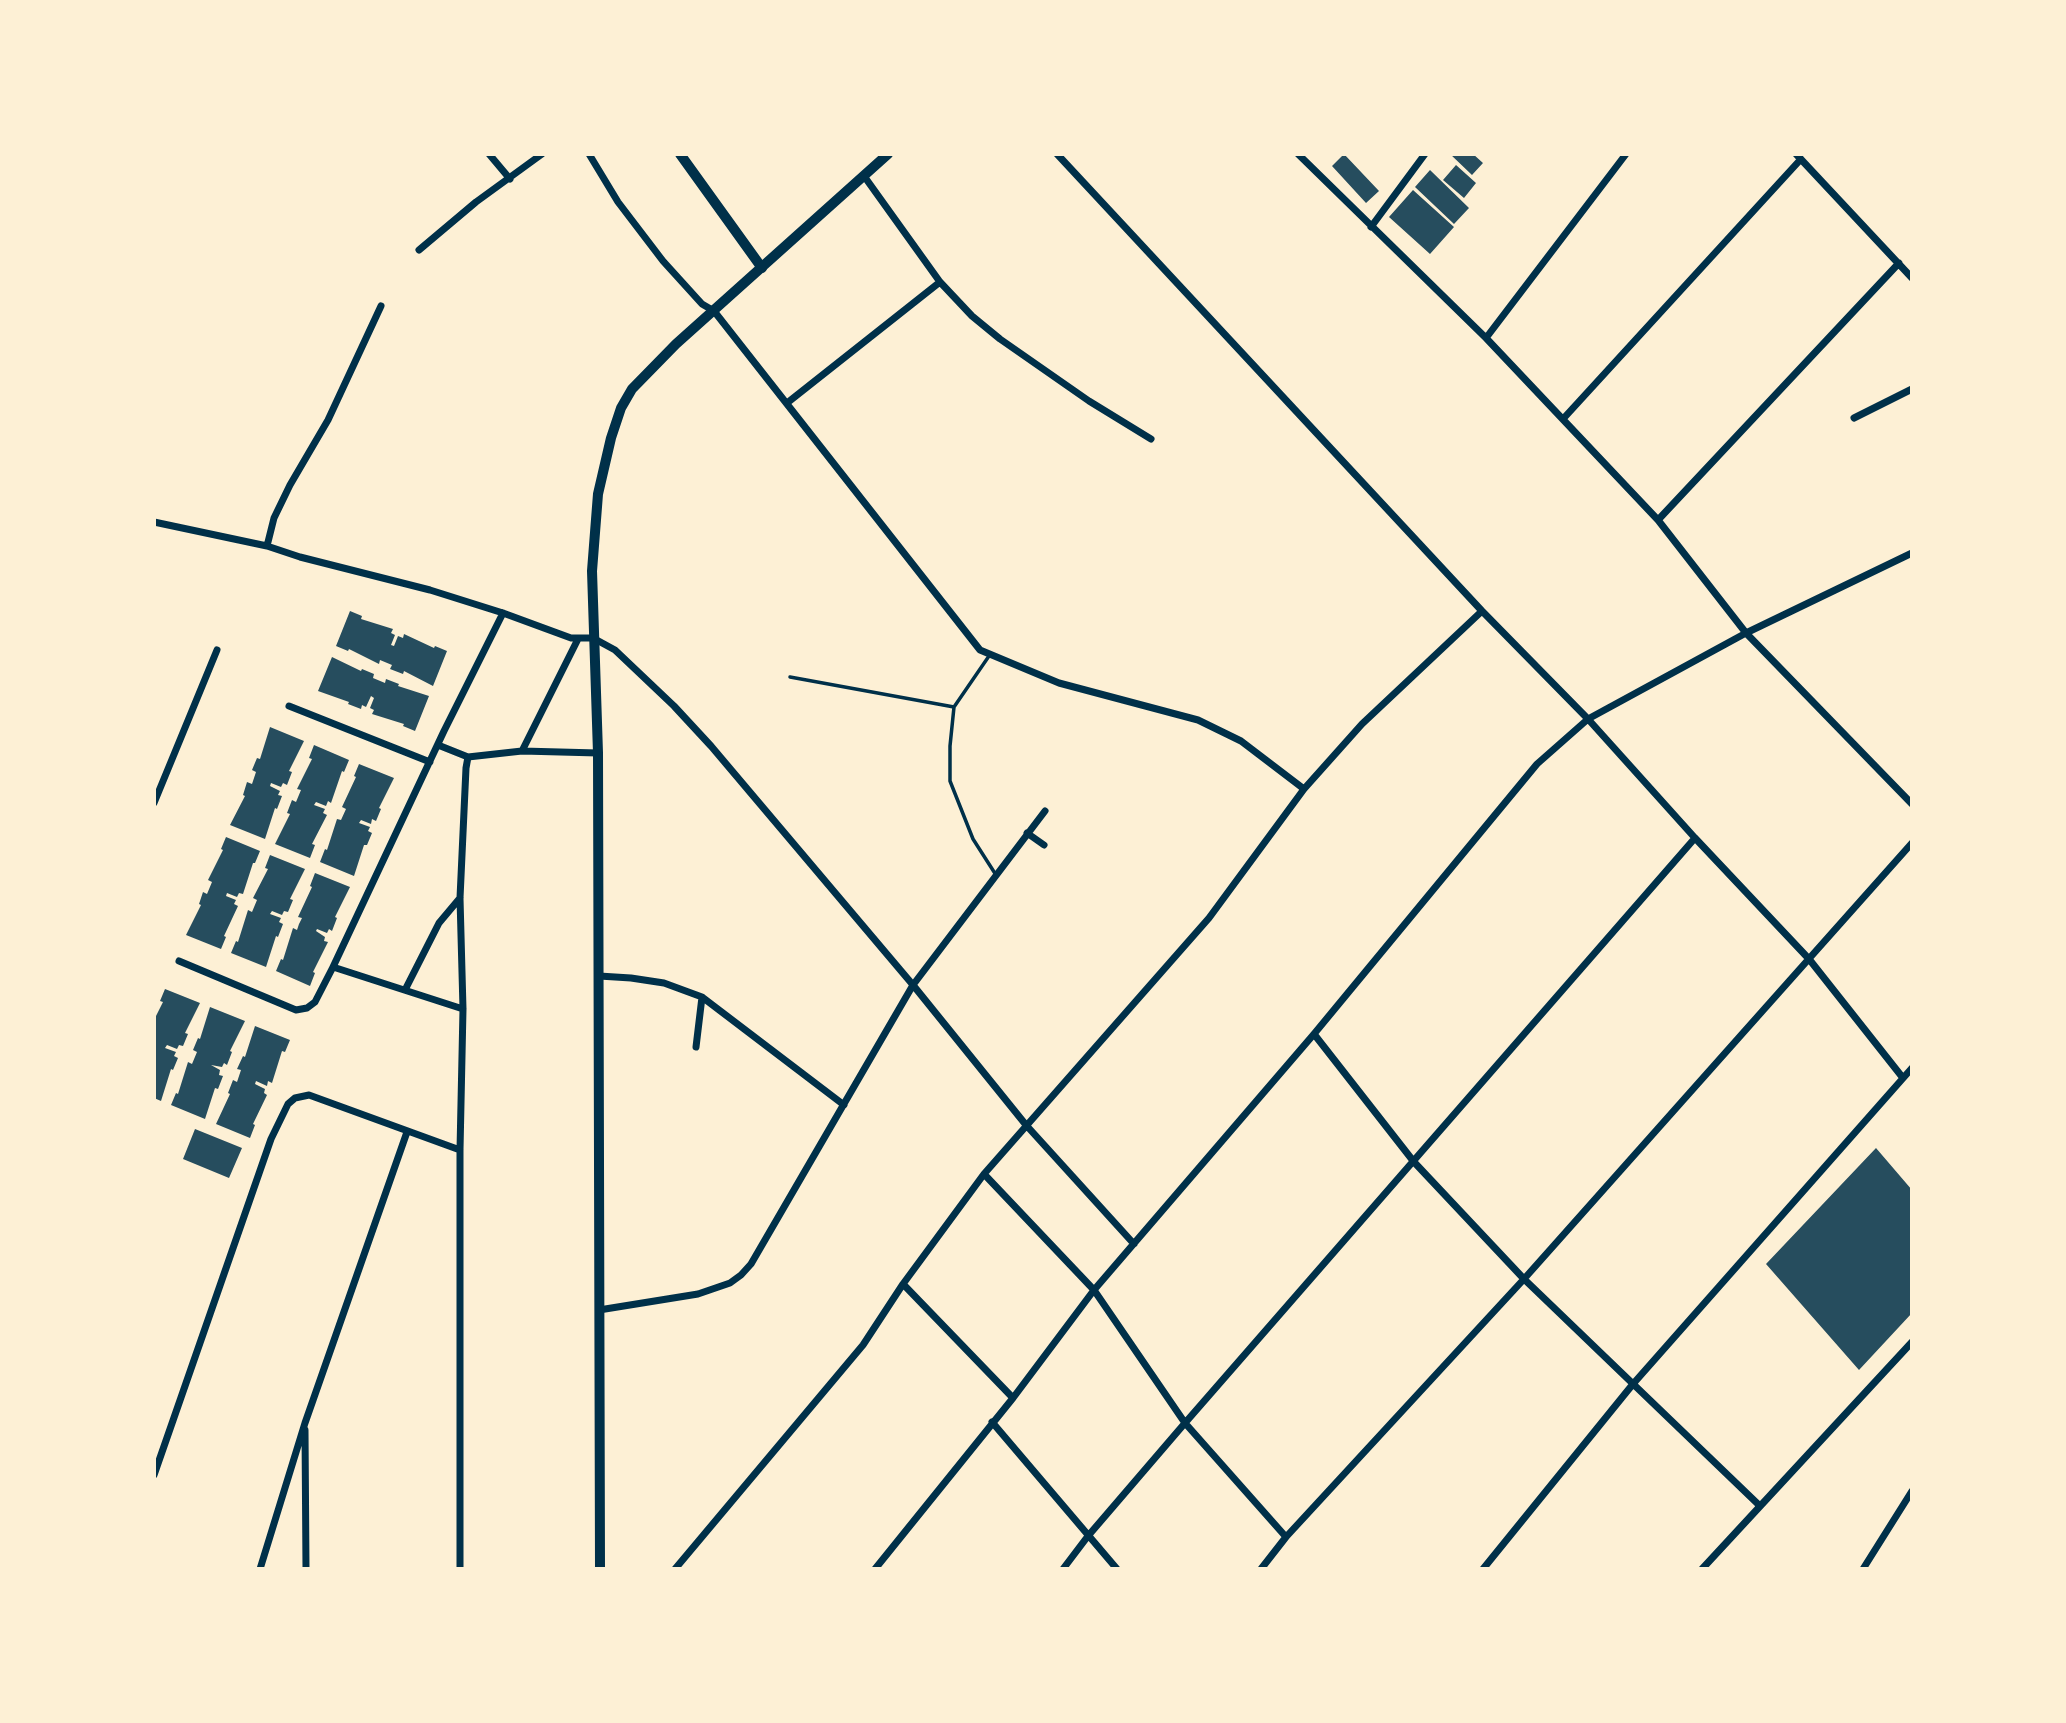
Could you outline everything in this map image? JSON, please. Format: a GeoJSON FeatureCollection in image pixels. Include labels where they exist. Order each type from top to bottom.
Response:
{"type":"FeatureCollection","features":[{"type":"Feature","properties":{"kind":"main road"},"geometry":{"type":"LineString","coordinates":[[600,1569],[598,753],[592,572],[598,494],[611,438],[621,408],[632,389],[646,373],[888,154]]}},
{"type":"Feature","properties":{"kind":"street"},"geometry":{"type":"LineString","coordinates":[[489,154],[510,178]]}},
{"type":"Feature","properties":{"kind":"street"},"geometry":{"type":"LineString","coordinates":[[419,250],[476,202],[541,154]]}},
{"type":"Feature","properties":{"kind":"street"},"geometry":{"type":"LineString","coordinates":[[589,154],[618,202],[663,261],[702,304],[714,311],[980,650],[1059,683],[1198,720],[1241,741],[1304,789]]}},
{"type":"Feature","properties":{"kind":"street"},"geometry":{"type":"LineString","coordinates":[[680,154],[762,268]]}},
{"type":"Feature","properties":{"kind":"street"},"geometry":{"type":"LineString","coordinates":[[1057,154],[1482,611],[1588,719],[1809,959],[1903,1078]]}},
{"type":"Feature","properties":{"kind":"street"},"geometry":{"type":"LineString","coordinates":[[1298,154],[1486,338],[1563,419],[1658,520],[1746,633],[1912,804]]}},
{"type":"Feature","properties":{"kind":"street"},"geometry":{"type":"LineString","coordinates":[[1371,227],[1425,154]]}},
{"type":"Feature","properties":{"kind":"street"},"geometry":{"type":"LineString","coordinates":[[1486,338],[1626,154]]}},
{"type":"Feature","properties":{"kind":"street"},"geometry":{"type":"LineString","coordinates":[[1563,419],[1798,156],[1912,278]]}},
{"type":"Feature","properties":{"kind":"street"},"geometry":{"type":"LineString","coordinates":[[864,176],[940,282],[972,316],[1000,339],[1089,401],[1151,439]]}},
{"type":"Feature","properties":{"kind":"street"},"geometry":{"type":"LineString","coordinates":[[1658,520],[1899,263]]}},
{"type":"Feature","properties":{"kind":"street"},"geometry":{"type":"LineString","coordinates":[[787,403],[940,282]]}},
{"type":"Feature","properties":{"kind":"street"},"geometry":{"type":"LineString","coordinates":[[267,546],[274,518],[328,420],[381,306]]}},
{"type":"Feature","properties":{"kind":"street"},"geometry":{"type":"LineString","coordinates":[[1854,418],[1912,389]]}},
{"type":"Feature","properties":{"kind":"street"},"geometry":{"type":"LineString","coordinates":[[154,522],[267,546],[430,590],[578,639],[593,638],[622,656],[674,706],[913,985],[1026,1125],[1133,1244]]}},
{"type":"Feature","properties":{"kind":"street"},"geometry":{"type":"LineString","coordinates":[[875,1569],[1013,1398],[1094,1290],[1314,1034],[1536,764],[1588,719],[1746,633],[1912,553]]}},
{"type":"Feature","properties":{"kind":"street"},"geometry":{"type":"LineString","coordinates":[[675,1569],[863,1345],[903,1284],[984,1174],[1209,918],[1304,789],[1362,724],[1482,611]]}},
{"type":"Feature","properties":{"kind":"street"},"geometry":{"type":"LineString","coordinates":[[179,961],[296,1010],[307,1008],[315,1002],[503,613]]}},
{"type":"Feature","properties":{"kind":"street"},"geometry":{"type":"LineString","coordinates":[[522,751],[578,639]]}},
{"type":"Feature","properties":{"kind":"street"},"geometry":{"type":"LineString","coordinates":[[154,803],[217,650]]}},
{"type":"Feature","properties":{"kind":"street"},"geometry":{"type":"LineString","coordinates":[[289,706],[430,762]]}},
{"type":"Feature","properties":{"kind":"street"},"geometry":{"type":"LineString","coordinates":[[438,745],[468,757],[522,751],[598,753]]}},
{"type":"Feature","properties":{"kind":"street"},"geometry":{"type":"LineString","coordinates":[[460,1569],[460,1150],[463,1009],[460,898],[464,783],[468,757]]}},
{"type":"Feature","properties":{"kind":"street"},"geometry":{"type":"LineString","coordinates":[[598,1310],[698,1294],[730,1283],[741,1275],[762,1246],[913,985],[1045,810]]}},
{"type":"Feature","properties":{"kind":"street"},"geometry":{"type":"LineString","coordinates":[[1027,833],[1044,845]]}},
{"type":"Feature","properties":{"kind":"street"},"geometry":{"type":"LineString","coordinates":[[1063,1569],[1088,1535],[1695,838]]}},
{"type":"Feature","properties":{"kind":"street"},"geometry":{"type":"LineString","coordinates":[[1261,1569],[1286,1537],[1524,1279],[1912,843]]}},
{"type":"Feature","properties":{"kind":"street"},"geometry":{"type":"LineString","coordinates":[[405,990],[439,923],[460,898]]}},
{"type":"Feature","properties":{"kind":"street"},"geometry":{"type":"LineString","coordinates":[[334,967],[463,1009]]}},
{"type":"Feature","properties":{"kind":"street"},"geometry":{"type":"LineString","coordinates":[[599,976],[664,983],[702,997],[844,1105]]}},
{"type":"Feature","properties":{"kind":"street"},"geometry":{"type":"LineString","coordinates":[[696,1047],[702,997]]}},
{"type":"Feature","properties":{"kind":"street"},"geometry":{"type":"LineString","coordinates":[[1314,1034],[1414,1162],[1524,1279],[1760,1506]]}},
{"type":"Feature","properties":{"kind":"street"},"geometry":{"type":"LineString","coordinates":[[1483,1569],[1633,1384],[1912,1069]]}},
{"type":"Feature","properties":{"kind":"street"},"geometry":{"type":"LineString","coordinates":[[154,1475],[283,1111],[295,1098],[309,1095],[460,1150]]}},
{"type":"Feature","properties":{"kind":"street"},"geometry":{"type":"LineString","coordinates":[[260,1569],[305,1423],[407,1132]]}},
{"type":"Feature","properties":{"kind":"street"},"geometry":{"type":"LineString","coordinates":[[984,1174],[1094,1290],[1185,1423],[1286,1537]]}},
{"type":"Feature","properties":{"kind":"street"},"geometry":{"type":"LineString","coordinates":[[903,1284],[1013,1398]]}},
{"type":"Feature","properties":{"kind":"street"},"geometry":{"type":"LineString","coordinates":[[1702,1569],[1912,1342]]}},
{"type":"Feature","properties":{"kind":"street"},"geometry":{"type":"LineString","coordinates":[[992,1422],[1117,1569]]}},
{"type":"Feature","properties":{"kind":"street"},"geometry":{"type":"LineString","coordinates":[[305,1423],[306,1569]]}},
{"type":"Feature","properties":{"kind":"street"},"geometry":{"type":"LineString","coordinates":[[1863,1569],[1912,1491]]}},
{"type":"Feature","properties":{"kind":"lane"},"geometry":{"type":"LineString","coordinates":[[990,654],[954,707],[950,781],[972,839],[996,875]]}},
{"type":"Feature","properties":{"kind":"lane"},"geometry":{"type":"LineString","coordinates":[[790,677],[954,707]]}},
{"type":"Feature","properties":{"kind":"building"},"geometry":{"type":"Polygon","coordinates":[[[1344,154],[1379,191],[1366,203],[1332,166],[1344,154]]]}},
{"type":"Feature","properties":{"kind":"building"},"geometry":{"type":"Polygon","coordinates":[[[1450,154],[1473,154],[1483,163],[1472,175],[1450,154]]]}},
{"type":"Feature","properties":{"kind":"building"},"geometry":{"type":"Polygon","coordinates":[[[1456,165],[1476,183],[1464,198],[1443,180],[1456,165]]]}},
{"type":"Feature","properties":{"kind":"building"},"geometry":{"type":"Polygon","coordinates":[[[1430,170],[1469,208],[1454,224],[1415,187],[1430,170]]]}},
{"type":"Feature","properties":{"kind":"building"},"geometry":{"type":"Polygon","coordinates":[[[1413,190],[1454,227],[1430,254],[1389,217],[1413,190]]]}},
{"type":"Feature","properties":{"kind":"building"},"geometry":{"type":"Polygon","coordinates":[[[350,611],[362,616],[361,619],[393,629],[391,633],[395,635],[391,645],[394,646],[398,636],[403,638],[404,634],[447,651],[433,686],[404,671],[403,674],[390,669],[392,665],[380,660],[379,664],[349,649],[348,651],[336,646],[350,611]]]}},
{"type":"Feature","properties":{"kind":"building"},"geometry":{"type":"Polygon","coordinates":[[[332,657],[374,674],[373,678],[385,683],[386,679],[429,696],[415,731],[403,726],[404,724],[372,714],[374,710],[370,708],[374,698],[371,696],[366,707],[362,705],[361,709],[318,691],[332,657]]]}},
{"type":"Feature","properties":{"kind":"building"},"geometry":{"type":"Polygon","coordinates":[[[270,727],[304,741],[289,771],[292,772],[287,785],[283,783],[281,787],[271,783],[270,786],[280,791],[278,795],[282,796],[265,839],[230,825],[245,796],[243,795],[247,782],[252,784],[256,772],[252,770],[257,758],[260,759],[270,727]]]}},
{"type":"Feature","properties":{"kind":"building"},"geometry":{"type":"Polygon","coordinates":[[[314,745],[349,760],[344,772],[342,771],[331,803],[328,801],[326,806],[316,802],[314,805],[325,809],[323,813],[327,815],[312,844],[315,845],[310,858],[275,844],[290,814],[287,813],[292,800],[296,802],[301,790],[297,789],[312,759],[309,758],[314,745]]]}},
{"type":"Feature","properties":{"kind":"building"},"geometry":{"type":"Polygon","coordinates":[[[359,764],[394,778],[379,808],[381,809],[376,821],[372,819],[371,824],[361,820],[359,823],[370,827],[368,831],[372,833],[367,845],[364,845],[354,876],[320,862],[337,819],[341,820],[346,809],[342,807],[359,764]]]}},
{"type":"Feature","properties":{"kind":"building"},"geometry":{"type":"Polygon","coordinates":[[[226,837],[260,851],[243,894],[239,893],[237,897],[227,893],[226,896],[236,900],[234,904],[238,906],[221,949],[186,935],[201,905],[199,904],[203,892],[207,894],[212,882],[208,880],[223,850],[221,849],[226,837]]]}},
{"type":"Feature","properties":{"kind":"building"},"geometry":{"type":"Polygon","coordinates":[[[270,855],[305,869],[290,899],[293,900],[288,912],[284,911],[282,915],[272,911],[270,914],[281,918],[279,922],[283,924],[266,967],[231,953],[236,941],[238,942],[248,910],[252,912],[257,900],[253,898],[268,869],[265,868],[270,855]]]}},
{"type":"Feature","properties":{"kind":"building"},"geometry":{"type":"Polygon","coordinates":[[[315,873],[350,887],[335,917],[337,918],[332,931],[316,931],[328,942],[313,972],[315,973],[310,986],[276,971],[281,959],[283,960],[293,928],[297,930],[302,918],[298,917],[312,887],[310,886],[315,873]]]}},
{"type":"Feature","properties":{"kind":"building"},"geometry":{"type":"Polygon","coordinates":[[[165,989],[200,1003],[185,1033],[188,1034],[183,1046],[179,1045],[177,1049],[167,1045],[165,1048],[176,1052],[174,1056],[178,1058],[173,1070],[171,1069],[161,1101],[154,1098],[154,1020],[163,1002],[160,1001],[165,989]]]}},
{"type":"Feature","properties":{"kind":"building"},"geometry":{"type":"Polygon","coordinates":[[[210,1007],[245,1021],[230,1051],[232,1052],[227,1065],[211,1065],[220,1070],[219,1075],[223,1076],[218,1089],[215,1088],[205,1119],[171,1105],[176,1093],[178,1094],[188,1062],[192,1064],[197,1052],[193,1050],[198,1038],[200,1039],[210,1007]]]}},
{"type":"Feature","properties":{"kind":"building"},"geometry":{"type":"Polygon","coordinates":[[[255,1026],[290,1040],[285,1052],[282,1051],[272,1083],[268,1081],[267,1086],[256,1081],[255,1084],[265,1089],[264,1093],[267,1095],[253,1124],[255,1125],[250,1138],[216,1124],[230,1094],[228,1093],[233,1080],[237,1082],[241,1070],[237,1069],[243,1056],[245,1057],[255,1026]]]}},
{"type":"Feature","properties":{"kind":"building"},"geometry":{"type":"Polygon","coordinates":[[[195,1129],[242,1148],[229,1178],[183,1159],[195,1129]]]}},
{"type":"Feature","properties":{"kind":"building"},"geometry":{"type":"Polygon","coordinates":[[[1876,1148],[1912,1190],[1912,1313],[1859,1370],[1766,1264],[1876,1148]]]}}]}
